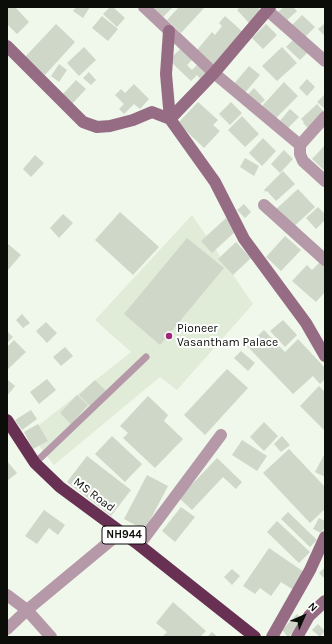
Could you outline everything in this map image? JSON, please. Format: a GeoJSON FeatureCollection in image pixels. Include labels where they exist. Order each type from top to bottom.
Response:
{"type":"FeatureCollection","features":[{"type":"Feature","properties":{"kind":"highway","name":"MS Road"},"geometry":{"type":"LineString","coordinates":[[7,420],[35,463],[60,487],[139,544],[255,637]]}},
{"type":"Feature","properties":{"kind":"street"},"geometry":{"type":"LineString","coordinates":[[144,7],[214,73],[300,145]]}},
{"type":"Feature","properties":{"kind":"street"},"geometry":{"type":"LineString","coordinates":[[170,119],[214,73],[268,8],[325,61]]}},
{"type":"Feature","properties":{"kind":"street"},"geometry":{"type":"LineString","coordinates":[[169,31],[166,74],[170,119],[215,182],[244,239],[306,323],[325,356]]}},
{"type":"Feature","properties":{"kind":"street"},"geometry":{"type":"LineString","coordinates":[[7,46],[84,122],[97,127],[110,126],[133,120],[152,112],[170,119]]}},
{"type":"Feature","properties":{"kind":"street"},"geometry":{"type":"LineString","coordinates":[[325,117],[300,145],[300,154],[303,161],[325,181]]}},
{"type":"Feature","properties":{"kind":"street"},"geometry":{"type":"LineString","coordinates":[[264,205],[325,260]]}},
{"type":"Feature","properties":{"kind":"street"},"geometry":{"type":"LineString","coordinates":[[139,544],[221,435]]}},
{"type":"Feature","properties":{"kind":"street"},"geometry":{"type":"LineString","coordinates":[[7,629],[27,610],[121,532]]}},
{"type":"Feature","properties":{"kind":"street"},"geometry":{"type":"LineString","coordinates":[[272,637],[310,570],[325,537]]}},
{"type":"Feature","properties":{"kind":"street"},"geometry":{"type":"LineString","coordinates":[[7,595],[27,610],[51,637]]}},
{"type":"Feature","properties":{"kind":"street"},"geometry":{"type":"LineString","coordinates":[[297,637],[309,616],[325,601]]}},
{"type":"Feature","properties":{"kind":"lane"},"geometry":{"type":"LineString","coordinates":[[35,463],[146,357]]}},
{"type":"Feature","properties":{"kind":"shaded area","name":"Pioneer Vasantham Palace"},"geometry":{"type":"Polygon","coordinates":[[[192,215],[253,304],[177,390],[160,377],[54,465],[29,433],[131,352],[95,320],[192,215]]]}},
{"type":"Feature","properties":{"kind":"building"},"geometry":{"type":"Polygon","coordinates":[[[7,7],[15,7],[29,22],[17,34],[7,24],[7,7]]]}},
{"type":"Feature","properties":{"kind":"building"},"geometry":{"type":"Polygon","coordinates":[[[76,7],[90,7],[83,18],[73,11],[76,7]]]}},
{"type":"Feature","properties":{"kind":"building"},"geometry":{"type":"Polygon","coordinates":[[[110,7],[113,7],[125,18],[117,27],[103,14],[110,7]]]}},
{"type":"Feature","properties":{"kind":"building"},"geometry":{"type":"Polygon","coordinates":[[[149,7],[173,7],[161,19],[149,7]]]}},
{"type":"Feature","properties":{"kind":"building"},"geometry":{"type":"Polygon","coordinates":[[[179,7],[205,7],[181,33],[167,20],[179,7]]]}},
{"type":"Feature","properties":{"kind":"building"},"geometry":{"type":"Polygon","coordinates":[[[240,7],[257,7],[261,11],[249,23],[237,10],[240,7]]]}},
{"type":"Feature","properties":{"kind":"building"},"geometry":{"type":"Polygon","coordinates":[[[284,7],[293,7],[297,11],[286,21],[278,12],[284,7]]]}},
{"type":"Feature","properties":{"kind":"building"},"geometry":{"type":"Polygon","coordinates":[[[302,15],[315,27],[304,38],[291,26],[302,15]]]}},
{"type":"Feature","properties":{"kind":"building"},"geometry":{"type":"Polygon","coordinates":[[[102,16],[118,29],[108,41],[92,28],[102,16]]]}},
{"type":"Feature","properties":{"kind":"building"},"geometry":{"type":"Polygon","coordinates":[[[225,16],[244,33],[215,66],[197,50],[212,32],[215,35],[222,26],[219,23],[225,16]]]}},
{"type":"Feature","properties":{"kind":"building"},"geometry":{"type":"Polygon","coordinates":[[[325,23],[325,36],[318,29],[325,23]]]}},
{"type":"Feature","properties":{"kind":"building"},"geometry":{"type":"Polygon","coordinates":[[[56,24],[75,42],[45,75],[25,57],[56,24]]]}},
{"type":"Feature","properties":{"kind":"building"},"geometry":{"type":"Polygon","coordinates":[[[266,24],[277,35],[263,49],[252,38],[266,24]]]}},
{"type":"Feature","properties":{"kind":"building"},"geometry":{"type":"Polygon","coordinates":[[[294,39],[308,52],[300,60],[286,47],[294,39]]]}},
{"type":"Feature","properties":{"kind":"building"},"geometry":{"type":"Polygon","coordinates":[[[84,47],[96,60],[79,76],[67,63],[84,47]]]}},
{"type":"Feature","properties":{"kind":"building"},"geometry":{"type":"Polygon","coordinates":[[[182,47],[194,58],[187,65],[192,70],[199,63],[210,73],[202,81],[197,75],[191,81],[169,60],[182,47]]]}},
{"type":"Feature","properties":{"kind":"building"},"geometry":{"type":"Polygon","coordinates":[[[282,47],[297,63],[277,81],[262,66],[282,47]]]}},
{"type":"Feature","properties":{"kind":"building"},"geometry":{"type":"Polygon","coordinates":[[[59,64],[67,70],[59,82],[51,76],[59,64]]]}},
{"type":"Feature","properties":{"kind":"building"},"geometry":{"type":"Polygon","coordinates":[[[249,66],[260,75],[243,95],[233,85],[249,66]]]}},
{"type":"Feature","properties":{"kind":"building"},"geometry":{"type":"Polygon","coordinates":[[[89,72],[96,80],[91,85],[83,78],[89,72]]]}},
{"type":"Feature","properties":{"kind":"building"},"geometry":{"type":"Polygon","coordinates":[[[307,79],[315,87],[307,96],[299,88],[307,79]]]}},
{"type":"Feature","properties":{"kind":"building"},"geometry":{"type":"Polygon","coordinates":[[[76,80],[86,89],[71,105],[62,95],[76,80]]]}},
{"type":"Feature","properties":{"kind":"building"},"geometry":{"type":"Polygon","coordinates":[[[284,82],[298,96],[275,119],[262,106],[284,82]]]}},
{"type":"Feature","properties":{"kind":"building"},"geometry":{"type":"Polygon","coordinates":[[[134,84],[149,99],[140,109],[134,104],[124,114],[119,109],[124,104],[115,95],[121,89],[125,93],[134,84]]]}},
{"type":"Feature","properties":{"kind":"building"},"geometry":{"type":"Polygon","coordinates":[[[254,88],[265,100],[258,106],[247,95],[254,88]]]}},
{"type":"Feature","properties":{"kind":"building"},"geometry":{"type":"Polygon","coordinates":[[[325,94],[325,109],[317,102],[325,94]]]}},
{"type":"Feature","properties":{"kind":"building"},"geometry":{"type":"Polygon","coordinates":[[[198,102],[218,120],[213,125],[220,131],[204,148],[178,123],[198,102]]]}},
{"type":"Feature","properties":{"kind":"building"},"geometry":{"type":"Polygon","coordinates":[[[231,102],[242,113],[230,125],[219,114],[231,102]]]}},
{"type":"Feature","properties":{"kind":"building"},"geometry":{"type":"Polygon","coordinates":[[[317,104],[325,113],[309,129],[301,119],[317,104]]]}},
{"type":"Feature","properties":{"kind":"building"},"geometry":{"type":"Polygon","coordinates":[[[290,109],[299,117],[287,129],[279,122],[290,109]]]}},
{"type":"Feature","properties":{"kind":"building"},"geometry":{"type":"Polygon","coordinates":[[[242,116],[259,134],[245,147],[228,130],[242,116]]]}},
{"type":"Feature","properties":{"kind":"building"},"geometry":{"type":"Polygon","coordinates":[[[263,138],[276,151],[262,166],[249,153],[263,138]]]}},
{"type":"Feature","properties":{"kind":"building"},"geometry":{"type":"Polygon","coordinates":[[[325,145],[325,171],[312,159],[325,145]]]}},
{"type":"Feature","properties":{"kind":"building"},"geometry":{"type":"Polygon","coordinates":[[[284,150],[293,159],[280,173],[271,164],[284,150]]]}},
{"type":"Feature","properties":{"kind":"building"},"geometry":{"type":"Polygon","coordinates":[[[35,155],[44,163],[31,177],[23,169],[35,155]]]}},
{"type":"Feature","properties":{"kind":"building"},"geometry":{"type":"Polygon","coordinates":[[[245,158],[259,166],[254,176],[240,167],[245,158]]]}},
{"type":"Feature","properties":{"kind":"building"},"geometry":{"type":"Polygon","coordinates":[[[283,171],[295,184],[276,201],[267,191],[266,192],[264,190],[283,171]]]}},
{"type":"Feature","properties":{"kind":"building"},"geometry":{"type":"Polygon","coordinates":[[[298,189],[315,207],[291,229],[274,211],[298,189]]]}},
{"type":"Feature","properties":{"kind":"building"},"geometry":{"type":"Polygon","coordinates":[[[244,204],[251,212],[245,218],[237,210],[244,204]]]}},
{"type":"Feature","properties":{"kind":"building"},"geometry":{"type":"Polygon","coordinates":[[[318,207],[325,214],[325,220],[316,229],[306,218],[318,207]]]}},
{"type":"Feature","properties":{"kind":"building"},"geometry":{"type":"Polygon","coordinates":[[[120,212],[159,247],[133,275],[95,240],[120,212]]]}},
{"type":"Feature","properties":{"kind":"building"},"geometry":{"type":"Polygon","coordinates":[[[63,214],[73,223],[59,238],[50,228],[63,214]]]}},
{"type":"Feature","properties":{"kind":"building"},"geometry":{"type":"Polygon","coordinates":[[[226,218],[237,230],[212,253],[201,241],[226,218]]]}},
{"type":"Feature","properties":{"kind":"building"},"geometry":{"type":"Polygon","coordinates":[[[285,236],[301,250],[281,271],[266,257],[285,236]]]}},
{"type":"Feature","properties":{"kind":"building"},"geometry":{"type":"Polygon","coordinates":[[[187,238],[224,268],[160,345],[124,314],[187,238]]]}},
{"type":"Feature","properties":{"kind":"building"},"geometry":{"type":"Polygon","coordinates":[[[236,242],[251,258],[233,275],[218,259],[236,242]]]}},
{"type":"Feature","properties":{"kind":"building"},"geometry":{"type":"Polygon","coordinates":[[[7,243],[21,255],[7,271],[7,243]]]}},
{"type":"Feature","properties":{"kind":"building"},"geometry":{"type":"Polygon","coordinates":[[[322,260],[325,263],[325,292],[316,302],[292,281],[307,265],[312,270],[322,260]]]}},
{"type":"Feature","properties":{"kind":"building"},"geometry":{"type":"Polygon","coordinates":[[[22,314],[30,323],[23,328],[16,320],[22,314]]]}},
{"type":"Feature","properties":{"kind":"building"},"geometry":{"type":"Polygon","coordinates":[[[283,320],[297,335],[285,347],[270,331],[283,320]]]}},
{"type":"Feature","properties":{"kind":"building"},"geometry":{"type":"Polygon","coordinates":[[[46,322],[57,333],[47,343],[36,331],[46,322]]]}},
{"type":"Feature","properties":{"kind":"building"},"geometry":{"type":"Polygon","coordinates":[[[264,330],[285,352],[298,339],[325,368],[325,379],[320,384],[313,376],[293,394],[247,346],[264,330]]]}},
{"type":"Feature","properties":{"kind":"building"},"geometry":{"type":"Polygon","coordinates":[[[7,331],[13,337],[7,343],[7,331]]]}},
{"type":"Feature","properties":{"kind":"building"},"geometry":{"type":"Polygon","coordinates":[[[14,340],[26,352],[7,370],[7,347],[14,340]]]}},
{"type":"Feature","properties":{"kind":"building"},"geometry":{"type":"Polygon","coordinates":[[[65,347],[73,356],[61,366],[53,357],[65,347]]]}},
{"type":"Feature","properties":{"kind":"building"},"geometry":{"type":"Polygon","coordinates":[[[241,351],[255,363],[248,371],[234,358],[241,351]]]}},
{"type":"Feature","properties":{"kind":"building"},"geometry":{"type":"Polygon","coordinates":[[[227,369],[248,388],[205,435],[184,415],[227,369]]]}},
{"type":"Feature","properties":{"kind":"building"},"geometry":{"type":"Polygon","coordinates":[[[7,379],[15,386],[7,396],[7,379]]]}},
{"type":"Feature","properties":{"kind":"building"},"geometry":{"type":"Polygon","coordinates":[[[47,379],[56,390],[39,404],[30,392],[47,379]]]}},
{"type":"Feature","properties":{"kind":"building"},"geometry":{"type":"Polygon","coordinates":[[[95,380],[107,392],[91,407],[79,395],[95,380]]]}},
{"type":"Feature","properties":{"kind":"building"},"geometry":{"type":"Polygon","coordinates":[[[319,386],[325,392],[325,431],[300,406],[319,386]]]}},
{"type":"Feature","properties":{"kind":"building"},"geometry":{"type":"Polygon","coordinates":[[[77,395],[88,405],[71,424],[60,413],[77,395]]]}},
{"type":"Feature","properties":{"kind":"building"},"geometry":{"type":"Polygon","coordinates":[[[148,396],[168,415],[164,421],[183,439],[155,468],[123,438],[128,433],[120,426],[148,396]]]}},
{"type":"Feature","properties":{"kind":"building"},"geometry":{"type":"Polygon","coordinates":[[[31,410],[37,419],[22,430],[15,420],[31,410]]]}},
{"type":"Feature","properties":{"kind":"building"},"geometry":{"type":"Polygon","coordinates":[[[264,422],[278,436],[264,451],[250,437],[264,422]]]}},
{"type":"Feature","properties":{"kind":"building"},"geometry":{"type":"Polygon","coordinates":[[[38,424],[48,441],[33,449],[24,432],[38,424]]]}},
{"type":"Feature","properties":{"kind":"building"},"geometry":{"type":"Polygon","coordinates":[[[112,436],[142,464],[125,482],[95,454],[112,436]]]}},
{"type":"Feature","properties":{"kind":"building"},"geometry":{"type":"Polygon","coordinates":[[[282,436],[290,445],[281,452],[274,444],[282,436]]]}},
{"type":"Feature","properties":{"kind":"building"},"geometry":{"type":"Polygon","coordinates":[[[242,440],[267,456],[257,471],[232,455],[242,440]]]}},
{"type":"Feature","properties":{"kind":"building"},"geometry":{"type":"Polygon","coordinates":[[[289,449],[325,487],[325,509],[310,523],[263,473],[289,449]]]}},
{"type":"Feature","properties":{"kind":"building"},"geometry":{"type":"Polygon","coordinates":[[[325,453],[325,477],[315,472],[325,453]]]}},
{"type":"Feature","properties":{"kind":"building"},"geometry":{"type":"Polygon","coordinates":[[[87,456],[131,490],[111,516],[67,482],[87,456]]]}},
{"type":"Feature","properties":{"kind":"building"},"geometry":{"type":"Polygon","coordinates":[[[217,458],[242,482],[236,489],[223,477],[192,510],[179,498],[217,458]]]}},
{"type":"Feature","properties":{"kind":"building"},"geometry":{"type":"Polygon","coordinates":[[[7,461],[17,473],[7,481],[7,461]]]}},
{"type":"Feature","properties":{"kind":"building"},"geometry":{"type":"Polygon","coordinates":[[[147,475],[168,486],[145,530],[124,519],[147,475]]]}},
{"type":"Feature","properties":{"kind":"building"},"geometry":{"type":"Polygon","coordinates":[[[181,507],[195,517],[175,542],[162,531],[181,507]]]}},
{"type":"Feature","properties":{"kind":"building"},"geometry":{"type":"Polygon","coordinates":[[[44,510],[65,525],[58,535],[49,528],[37,544],[25,536],[44,510]]]}},
{"type":"Feature","properties":{"kind":"building"},"geometry":{"type":"Polygon","coordinates":[[[288,512],[317,540],[310,547],[281,519],[288,512]]]}},
{"type":"Feature","properties":{"kind":"building"},"geometry":{"type":"Polygon","coordinates":[[[319,518],[325,521],[325,527],[321,533],[313,529],[319,518]]]}},
{"type":"Feature","properties":{"kind":"building"},"geometry":{"type":"Polygon","coordinates":[[[277,521],[310,552],[299,563],[267,532],[277,521]]]}},
{"type":"Feature","properties":{"kind":"building"},"geometry":{"type":"Polygon","coordinates":[[[269,548],[307,574],[295,591],[281,582],[271,596],[260,588],[255,594],[243,586],[269,548]]]}},
{"type":"Feature","properties":{"kind":"building"},"geometry":{"type":"Polygon","coordinates":[[[325,567],[325,579],[319,573],[325,567]]]}},
{"type":"Feature","properties":{"kind":"building"},"geometry":{"type":"Polygon","coordinates":[[[232,569],[240,576],[232,585],[224,577],[232,569]]]}},
{"type":"Feature","properties":{"kind":"building"},"geometry":{"type":"Polygon","coordinates":[[[173,602],[206,631],[200,637],[162,637],[167,632],[156,623],[173,602]]]}},
{"type":"Feature","properties":{"kind":"building"},"geometry":{"type":"Polygon","coordinates":[[[297,614],[304,621],[288,637],[282,630],[297,614]]]}},
{"type":"Feature","properties":{"kind":"building"},"geometry":{"type":"Polygon","coordinates":[[[318,624],[325,631],[320,637],[312,630],[318,624]]]}},
{"type":"Feature","properties":{"kind":"building"},"geometry":{"type":"Polygon","coordinates":[[[212,632],[218,637],[207,637],[212,632]]]}},
{"type":"Feature","properties":{"kind":"place","name":"Pioneer Vasantham Palace"},"geometry":{"type":"Point","coordinates":[169,336]}}]}
